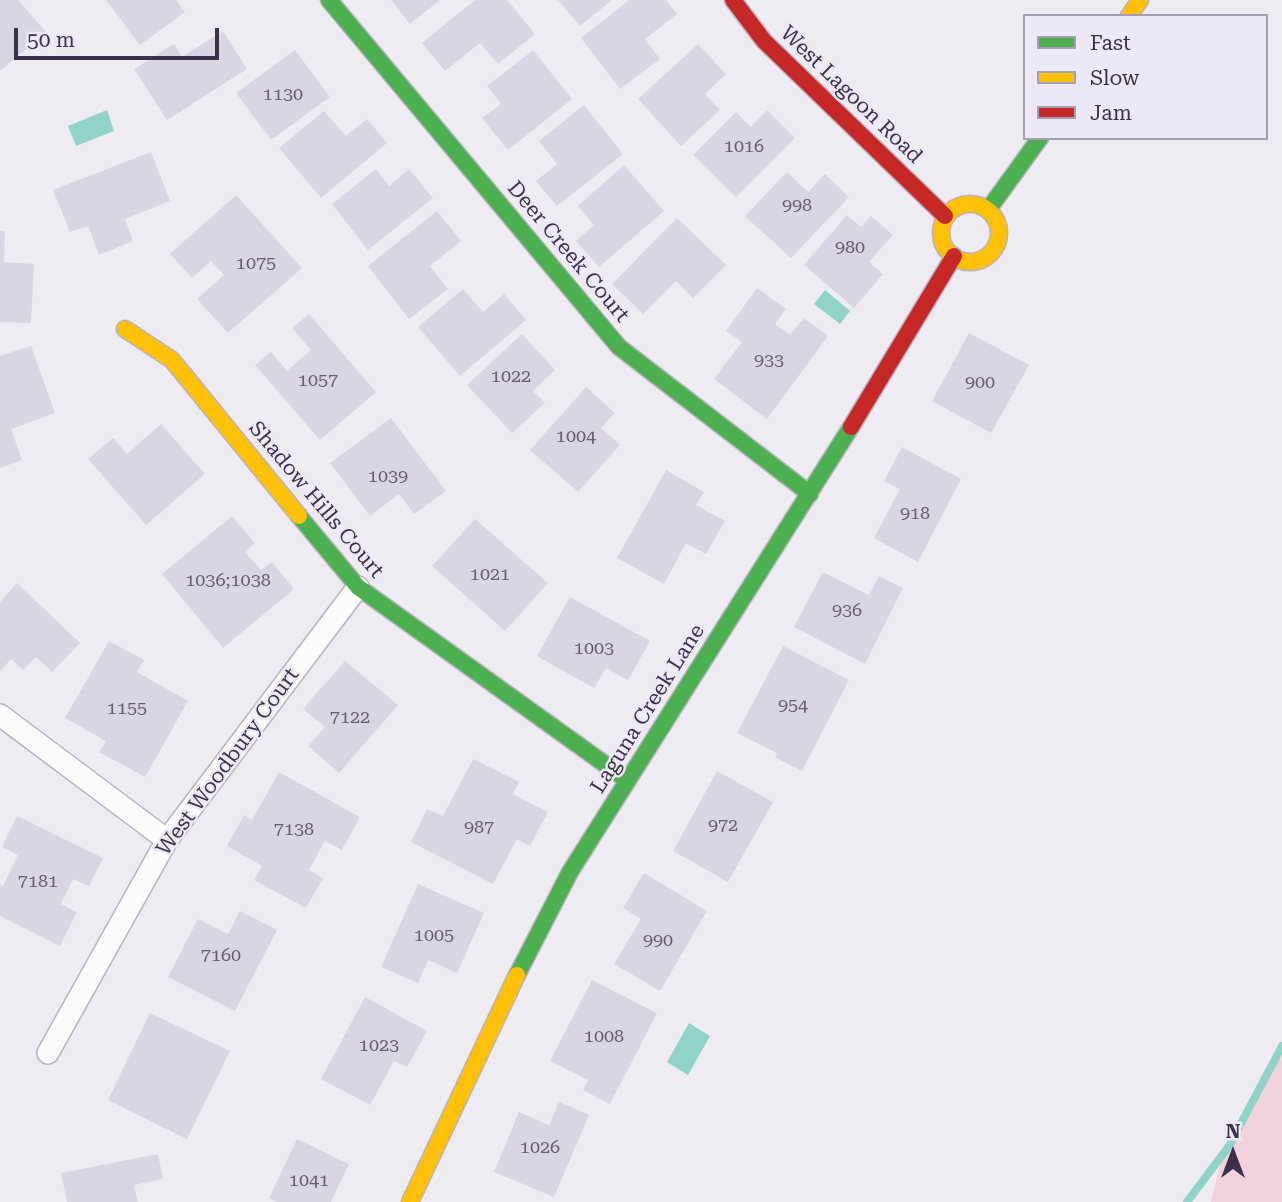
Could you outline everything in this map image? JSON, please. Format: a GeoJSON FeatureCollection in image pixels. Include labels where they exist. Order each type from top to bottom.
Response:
{"type":"FeatureCollection","features":[{"type":"Feature","properties":{"kind":"street","name":"Deer Creek Court"},"geometry":{"type":"LineString","coordinates":[[329,0],[619,347],[810,494]]}},
{"type":"Feature","properties":{"kind":"street","name":"West Lagoon Road"},"geometry":{"type":"LineString","coordinates":[[733,0],[764,41],[945,216]]}},
{"type":"Feature","properties":{"kind":"street"},"geometry":{"type":"LineString","coordinates":[[988,210],[1039,140]]}},
{"type":"Feature","properties":{"kind":"street"},"geometry":{"type":"LineString","coordinates":[[963,204],[979,205],[988,210],[997,221],[999,231],[993,251],[975,262],[962,261],[946,252],[940,238],[945,216],[963,204]]}},
{"type":"Feature","properties":{"kind":"street","name":"Laguna Creek Lane"},"geometry":{"type":"LineString","coordinates":[[410,1202],[500,1009],[564,883],[626,780],[914,327],[954,256]]}},
{"type":"Feature","properties":{"kind":"street","name":"Shadow Hills Court"},"geometry":{"type":"LineString","coordinates":[[125,329],[172,360],[358,587],[626,780]]}},
{"type":"Feature","properties":{"kind":"street","name":"West Woodbury Court"},"geometry":{"type":"LineString","coordinates":[[48,1053],[167,840],[358,587]]}},
{"type":"Feature","properties":{"kind":"street"},"geometry":{"type":"LineString","coordinates":[[0,715],[167,840]]}},
{"type":"Feature","properties":{"kind":"shaded area"},"geometry":{"type":"Polygon","coordinates":[[[107,110],[114,131],[76,146],[68,126],[107,110]]]}},
{"type":"Feature","properties":{"kind":"shaded area"},"geometry":{"type":"Polygon","coordinates":[[[825,290],[850,311],[840,324],[814,304],[825,290]]]}},
{"type":"Feature","properties":{"kind":"shaded area"},"geometry":{"type":"Polygon","coordinates":[[[689,1023],[710,1036],[688,1075],[667,1062],[689,1023]]]}},
{"type":"Feature","properties":{"kind":"shaded area"},"geometry":{"type":"Polygon","coordinates":[[[1282,1047],[1282,1202],[1211,1202],[1222,1156],[1282,1047]]]}},
{"type":"Feature","properties":{"kind":"building"},"geometry":{"type":"Polygon","coordinates":[[[0,0],[18,0],[46,32],[0,71],[0,0]]]}},
{"type":"Feature","properties":{"kind":"building"},"geometry":{"type":"Polygon","coordinates":[[[106,0],[176,0],[185,12],[140,45],[106,0]]]}},
{"type":"Feature","properties":{"kind":"building"},"geometry":{"type":"Polygon","coordinates":[[[391,0],[440,0],[410,24],[391,0]]]}},
{"type":"Feature","properties":{"kind":"building"},"geometry":{"type":"Polygon","coordinates":[[[475,0],[507,0],[535,34],[498,64],[480,43],[445,71],[422,43],[475,0]]]}},
{"type":"Feature","properties":{"kind":"building"},"geometry":{"type":"Polygon","coordinates":[[[558,0],[612,0],[580,26],[558,0]]]}},
{"type":"Feature","properties":{"kind":"building"},"geometry":{"type":"Polygon","coordinates":[[[629,0],[666,0],[677,14],[645,39],[660,59],[620,89],[581,38],[629,0]]]}},
{"type":"Feature","properties":{"kind":"building"},"geometry":{"type":"Polygon","coordinates":[[[223,31],[247,69],[167,120],[134,69],[174,44],[182,57],[223,31]]]}},
{"type":"Feature","properties":{"kind":"building"},"geometry":{"type":"Polygon","coordinates":[[[698,44],[726,74],[705,94],[720,110],[681,146],[638,99],[698,44]]]}},
{"type":"Feature","properties":{"kind":"building"},"geometry":{"type":"Polygon","coordinates":[[[295,50],[330,97],[271,140],[236,93],[295,50]]]}},
{"type":"Feature","properties":{"kind":"building"},"geometry":{"type":"Polygon","coordinates":[[[533,50],[572,99],[508,150],[482,118],[501,104],[487,86],[533,50]]]}},
{"type":"Feature","properties":{"kind":"building"},"geometry":{"type":"Polygon","coordinates":[[[584,105],[623,154],[557,206],[536,181],[557,164],[539,141],[584,105]]]}},
{"type":"Feature","properties":{"kind":"building"},"geometry":{"type":"Polygon","coordinates":[[[767,110],[795,138],[736,197],[693,155],[736,112],[751,127],[767,110]]]}},
{"type":"Feature","properties":{"kind":"building"},"geometry":{"type":"Polygon","coordinates":[[[324,111],[346,136],[367,119],[387,143],[321,198],[279,148],[324,111]]]}},
{"type":"Feature","properties":{"kind":"building"},"geometry":{"type":"Polygon","coordinates":[[[151,152],[170,201],[125,219],[133,241],[99,255],[88,226],[70,232],[53,190],[151,152]]]}},
{"type":"Feature","properties":{"kind":"building"},"geometry":{"type":"Polygon","coordinates":[[[624,165],[664,211],[599,267],[576,241],[594,225],[578,206],[624,165]]]}},
{"type":"Feature","properties":{"kind":"building"},"geometry":{"type":"Polygon","coordinates":[[[376,169],[389,186],[409,169],[433,198],[368,250],[332,204],[376,169]]]}},
{"type":"Feature","properties":{"kind":"building"},"geometry":{"type":"Polygon","coordinates":[[[787,172],[808,192],[825,174],[849,197],[791,258],[745,216],[787,172]]]}},
{"type":"Feature","properties":{"kind":"building"},"geometry":{"type":"Polygon","coordinates":[[[236,195],[302,268],[228,333],[197,299],[224,275],[211,261],[192,278],[170,254],[236,195]]]}},
{"type":"Feature","properties":{"kind":"building"},"geometry":{"type":"Polygon","coordinates":[[[437,211],[461,241],[430,266],[448,289],[409,319],[368,266],[437,211]]]}},
{"type":"Feature","properties":{"kind":"building"},"geometry":{"type":"Polygon","coordinates":[[[847,215],[861,227],[871,216],[893,235],[869,262],[883,274],[854,308],[804,265],[847,215]]]}},
{"type":"Feature","properties":{"kind":"building"},"geometry":{"type":"Polygon","coordinates":[[[677,218],[726,265],[693,298],[676,281],[643,314],[612,284],[677,218]]]}},
{"type":"Feature","properties":{"kind":"building"},"geometry":{"type":"Polygon","coordinates":[[[0,231],[5,231],[4,262],[34,264],[31,323],[0,322],[0,231]]]}},
{"type":"Feature","properties":{"kind":"building"},"geometry":{"type":"Polygon","coordinates":[[[757,288],[786,309],[775,324],[790,335],[804,318],[828,336],[767,419],[714,379],[742,342],[726,331],[757,288]]]}},
{"type":"Feature","properties":{"kind":"building"},"geometry":{"type":"Polygon","coordinates":[[[463,289],[483,312],[504,294],[526,320],[460,376],[418,327],[463,289]]]}},
{"type":"Feature","properties":{"kind":"building"},"geometry":{"type":"Polygon","coordinates":[[[309,314],[376,392],[320,440],[255,365],[271,352],[287,371],[311,350],[292,328],[309,314]]]}},
{"type":"Feature","properties":{"kind":"building"},"geometry":{"type":"Polygon","coordinates":[[[969,333],[1029,365],[991,433],[932,401],[969,333]]]}},
{"type":"Feature","properties":{"kind":"building"},"geometry":{"type":"Polygon","coordinates":[[[522,334],[555,370],[533,391],[545,403],[512,433],[467,385],[522,334]]]}},
{"type":"Feature","properties":{"kind":"building"},"geometry":{"type":"Polygon","coordinates":[[[31,346],[55,413],[11,429],[22,460],[0,468],[0,356],[31,346]]]}},
{"type":"Feature","properties":{"kind":"building"},"geometry":{"type":"Polygon","coordinates":[[[586,387],[615,413],[601,428],[620,445],[578,492],[530,450],[586,387]]]}},
{"type":"Feature","properties":{"kind":"building"},"geometry":{"type":"Polygon","coordinates":[[[391,418],[446,491],[414,514],[399,494],[370,516],[330,463],[391,418]]]}},
{"type":"Feature","properties":{"kind":"building"},"geometry":{"type":"Polygon","coordinates":[[[161,424],[205,474],[146,525],[88,459],[113,438],[127,454],[161,424]]]}},
{"type":"Feature","properties":{"kind":"building"},"geometry":{"type":"Polygon","coordinates":[[[902,447],[961,479],[918,562],[874,538],[900,489],[884,481],[902,447]]]}},
{"type":"Feature","properties":{"kind":"building"},"geometry":{"type":"Polygon","coordinates":[[[666,470],[704,492],[696,505],[725,521],[706,554],[686,543],[664,584],[617,558],[666,470]]]}},
{"type":"Feature","properties":{"kind":"building"},"geometry":{"type":"Polygon","coordinates":[[[232,516],[255,543],[245,552],[261,570],[272,562],[294,589],[223,648],[162,574],[232,516]]]}},
{"type":"Feature","properties":{"kind":"building"},"geometry":{"type":"Polygon","coordinates":[[[475,519],[548,583],[505,631],[432,566],[475,519]]]}},
{"type":"Feature","properties":{"kind":"building"},"geometry":{"type":"Polygon","coordinates":[[[823,572],[869,595],[879,576],[903,588],[865,664],[794,627],[823,572]]]}},
{"type":"Feature","properties":{"kind":"building"},"geometry":{"type":"Polygon","coordinates":[[[17,583],[80,643],[52,672],[36,657],[23,670],[11,659],[0,671],[0,602],[17,583]]]}},
{"type":"Feature","properties":{"kind":"building"},"geometry":{"type":"Polygon","coordinates":[[[570,597],[650,641],[628,680],[606,668],[594,688],[537,656],[570,597]]]}},
{"type":"Feature","properties":{"kind":"building"},"geometry":{"type":"Polygon","coordinates":[[[109,641],[144,660],[137,672],[188,701],[145,777],[99,752],[106,741],[65,718],[109,641]]]}},
{"type":"Feature","properties":{"kind":"building"},"geometry":{"type":"Polygon","coordinates":[[[783,646],[849,680],[802,771],[775,757],[777,753],[737,733],[783,646]]]}},
{"type":"Feature","properties":{"kind":"building"},"geometry":{"type":"Polygon","coordinates":[[[345,661],[398,705],[339,773],[308,746],[325,727],[303,709],[345,661]]]}},
{"type":"Feature","properties":{"kind":"building"},"geometry":{"type":"Polygon","coordinates":[[[473,759],[519,782],[513,794],[548,812],[530,846],[517,839],[493,884],[411,842],[427,809],[443,816],[473,759]]]}},
{"type":"Feature","properties":{"kind":"building"},"geometry":{"type":"Polygon","coordinates":[[[717,771],[773,802],[728,882],[673,851],[717,771]]]}},
{"type":"Feature","properties":{"kind":"building"},"geometry":{"type":"Polygon","coordinates":[[[279,772],[360,817],[342,850],[325,841],[309,870],[323,878],[306,908],[254,880],[262,866],[227,846],[244,815],[252,820],[279,772]]]}},
{"type":"Feature","properties":{"kind":"building"},"geometry":{"type":"Polygon","coordinates":[[[17,816],[103,858],[89,886],[73,879],[61,904],[77,912],[60,946],[0,916],[0,884],[3,886],[18,855],[2,847],[17,816]]]}},
{"type":"Feature","properties":{"kind":"building"},"geometry":{"type":"Polygon","coordinates":[[[644,873],[707,911],[660,991],[614,964],[641,919],[623,908],[644,873]]]}},
{"type":"Feature","properties":{"kind":"building"},"geometry":{"type":"Polygon","coordinates":[[[418,884],[484,913],[457,973],[428,960],[418,983],[381,967],[418,884]]]}},
{"type":"Feature","properties":{"kind":"building"},"geometry":{"type":"Polygon","coordinates":[[[240,911],[277,930],[235,1011],[168,977],[198,919],[228,934],[240,911]]]}},
{"type":"Feature","properties":{"kind":"building"},"geometry":{"type":"Polygon","coordinates":[[[592,980],[657,1013],[610,1104],[583,1090],[588,1080],[550,1061],[592,980]]]}},
{"type":"Feature","properties":{"kind":"building"},"geometry":{"type":"Polygon","coordinates":[[[365,997],[427,1031],[407,1067],[394,1061],[370,1105],[321,1079],[365,997]]]}},
{"type":"Feature","properties":{"kind":"building"},"geometry":{"type":"Polygon","coordinates":[[[150,1013],[230,1051],[187,1139],[108,1100],[150,1013]]]}},
{"type":"Feature","properties":{"kind":"building"},"geometry":{"type":"Polygon","coordinates":[[[559,1102],[589,1115],[554,1197],[494,1172],[519,1112],[549,1125],[559,1102]]]}},
{"type":"Feature","properties":{"kind":"building"},"geometry":{"type":"Polygon","coordinates":[[[297,1139],[349,1164],[331,1202],[277,1202],[269,1198],[297,1139]]]}},
{"type":"Feature","properties":{"kind":"building"},"geometry":{"type":"Polygon","coordinates":[[[158,1154],[163,1179],[134,1185],[138,1202],[67,1202],[61,1173],[158,1154]]]}},
{"type":"Feature","properties":{"kind":"waterway"},"geometry":{"type":"LineString","coordinates":[[1187,1202],[1229,1146],[1282,1046]]}},
{"type":"Feature","properties":{"kind":"traffic: fast"},"geometry":{"type":"LineString","coordinates":[[329,0],[619,347],[810,494]]}},
{"type":"Feature","properties":{"kind":"traffic: fast"},"geometry":{"type":"LineString","coordinates":[[988,210],[1039,140]]}},
{"type":"Feature","properties":{"kind":"traffic: fast"},"geometry":{"type":"LineString","coordinates":[[517,975],[570,872],[851,427]]}},
{"type":"Feature","properties":{"kind":"traffic: fast"},"geometry":{"type":"LineString","coordinates":[[299,516],[358,587],[627,780]]}},
{"type":"Feature","properties":{"kind":"traffic: slow"},"geometry":{"type":"LineString","coordinates":[[1130,14],[1140,0]]}},
{"type":"Feature","properties":{"kind":"traffic: slow"},"geometry":{"type":"LineString","coordinates":[[964,204],[976,204],[991,212],[999,227],[999,233],[999,239],[991,254],[976,262],[964,262],[949,254],[941,239],[941,227],[949,212],[964,204]]}},
{"type":"Feature","properties":{"kind":"traffic: slow"},"geometry":{"type":"LineString","coordinates":[[125,329],[172,360],[299,516]]}},
{"type":"Feature","properties":{"kind":"traffic: slow"},"geometry":{"type":"LineString","coordinates":[[410,1202],[517,975]]}},
{"type":"Feature","properties":{"kind":"traffic: jam"},"geometry":{"type":"LineString","coordinates":[[733,0],[764,41],[945,216]]}},
{"type":"Feature","properties":{"kind":"traffic: jam"},"geometry":{"type":"LineString","coordinates":[[851,427],[954,256]]}}]}
